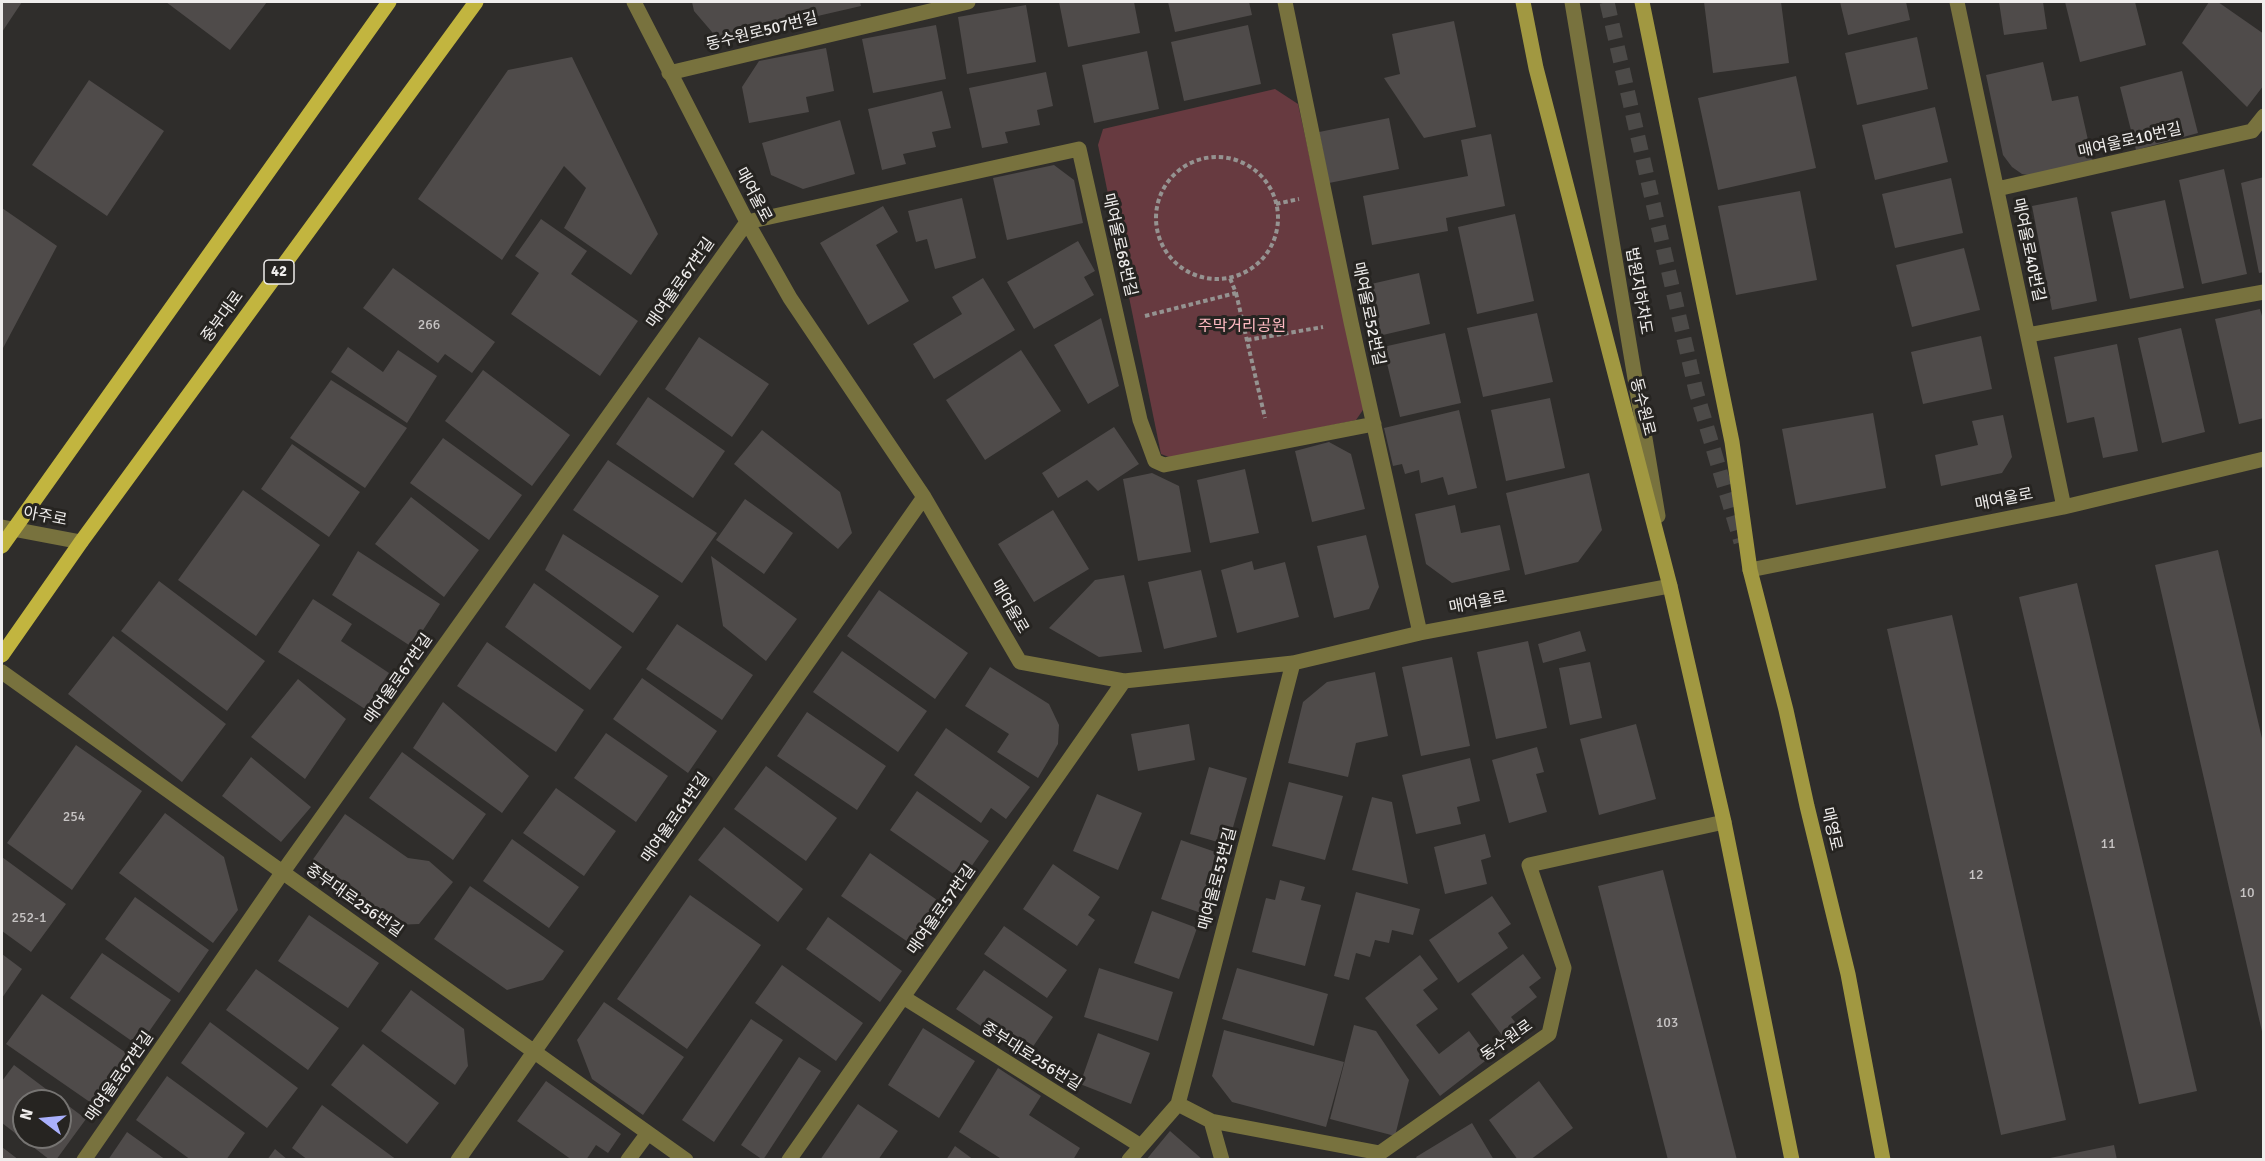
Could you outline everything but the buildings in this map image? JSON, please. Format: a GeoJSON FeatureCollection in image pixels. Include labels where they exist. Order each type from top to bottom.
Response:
{"type":"FeatureCollection","features":[{"type":"Feature","properties":{"kind":"main road"},"geometry":{"type":"LineString","coordinates":[[2,546],[8,528],[389,2]]}},
{"type":"Feature","properties":{"kind":"main road","name":"중부대로"},"geometry":{"type":"LineString","coordinates":[[2,655],[81,542],[476,2]]}},
{"type":"Feature","properties":{"kind":"main road","name":"동수원로"},"geometry":{"type":"LineString","coordinates":[[1523,2],[1539,80],[1670,586],[1724,822],[1792,1160]]}},
{"type":"Feature","properties":{"kind":"main road","name":"매영로"},"geometry":{"type":"LineString","coordinates":[[1642,2],[1732,441],[1750,570],[1786,710],[1848,974],[1883,1160]]}},
{"type":"Feature","properties":{"kind":"street","name":"매여울로"},"geometry":{"type":"LineString","coordinates":[[634,2],[747,222],[790,298],[924,497],[1020,662],[1124,681],[1293,663],[1420,633],[1670,586]]}},
{"type":"Feature","properties":{"kind":"street","name":"동수원로507번길"},"geometry":{"type":"LineString","coordinates":[[669,73],[939,4],[968,2]]}},
{"type":"Feature","properties":{"kind":"street","name":"매여울로52번길"},"geometry":{"type":"LineString","coordinates":[[1285,2],[1351,322],[1420,633]]}},
{"type":"Feature","properties":{"kind":"street","name":"법원지하차도"},"geometry":{"type":"LineString","coordinates":[[1572,2],[1670,586]]}},
{"type":"Feature","properties":{"kind":"street","name":"매여울로40번길"},"geometry":{"type":"LineString","coordinates":[[1957,2],[2064,507]]}},
{"type":"Feature","properties":{"kind":"street","name":"매여울로10번길"},"geometry":{"type":"LineString","coordinates":[[1997,189],[2252,131],[2264,116]]}},
{"type":"Feature","properties":{"kind":"street","name":"매여울로68번길"},"geometry":{"type":"LineString","coordinates":[[747,222],[1079,149],[1140,420],[1155,461],[1164,465],[1374,424]]}},
{"type":"Feature","properties":{"kind":"street","name":"매여울로67번길"},"geometry":{"type":"LineString","coordinates":[[84,1160],[282,873],[747,222]]}},
{"type":"Feature","properties":{"kind":"street"},"geometry":{"type":"LineString","coordinates":[[2028,335],[2264,291]]}},
{"type":"Feature","properties":{"kind":"street","name":"매여울로"},"geometry":{"type":"LineString","coordinates":[[1750,570],[2064,507],[2264,459]]}},
{"type":"Feature","properties":{"kind":"street","name":"매여울로61번길"},"geometry":{"type":"LineString","coordinates":[[458,1160],[924,497]]}},
{"type":"Feature","properties":{"kind":"street","name":"아주로"},"geometry":{"type":"LineString","coordinates":[[8,528],[81,542]]}},
{"type":"Feature","properties":{"kind":"street","name":"매여울로53번길"},"geometry":{"type":"LineString","coordinates":[[1178,1104],[1293,663]]}},
{"type":"Feature","properties":{"kind":"street","name":"중부대로256번길"},"geometry":{"type":"LineString","coordinates":[[2,672],[686,1160]]}},
{"type":"Feature","properties":{"kind":"street","name":"매여울로57번길"},"geometry":{"type":"LineString","coordinates":[[789,1160],[1124,681]]}},
{"type":"Feature","properties":{"kind":"street","name":"동수원로"},"geometry":{"type":"LineString","coordinates":[[1178,1104],[1211,1121],[1380,1153],[1549,1034],[1564,968],[1529,866],[1724,822]]}},
{"type":"Feature","properties":{"kind":"street","name":"중부대로256번길"},"geometry":{"type":"LineString","coordinates":[[903,997],[1141,1146]]}},
{"type":"Feature","properties":{"kind":"street"},"geometry":{"type":"LineString","coordinates":[[1129,1160],[1178,1104]]}},
{"type":"Feature","properties":{"kind":"street"},"geometry":{"type":"LineString","coordinates":[[1211,1121],[1222,1160]]}},
{"type":"Feature","properties":{"kind":"street"},"geometry":{"type":"LineString","coordinates":[[628,1160],[648,1133]]}},
{"type":"Feature","properties":{"kind":"path"},"geometry":{"type":"LineString","coordinates":[[1215,157],[1236,159],[1254,169],[1268,184],[1276,204],[1278,223],[1273,242],[1263,259],[1248,271],[1230,278],[1210,279],[1192,274],[1176,263],[1164,248],[1157,230],[1157,209],[1163,189],[1176,172],[1194,161],[1215,157]]}},
{"type":"Feature","properties":{"kind":"path"},"geometry":{"type":"LineString","coordinates":[[1230,278],[1236,293],[1271,444]]}},
{"type":"Feature","properties":{"kind":"path"},"geometry":{"type":"LineString","coordinates":[[1119,323],[1236,293]]}},
{"type":"Feature","properties":{"kind":"path"},"geometry":{"type":"LineString","coordinates":[[1247,340],[1351,322]]}},
{"type":"Feature","properties":{"kind":"green space","name":"주막거리공원"},"geometry":{"type":"Polygon","coordinates":[[[1275,89],[1298,104],[1365,407],[1356,420],[1174,459],[1161,454],[1098,145],[1103,129],[1275,89]]]}},
{"type":"Feature","properties":{"kind":"tunnel"},"geometry":{"type":"LineString","coordinates":[[1607,2],[1696,391],[1741,542]]}}]}
